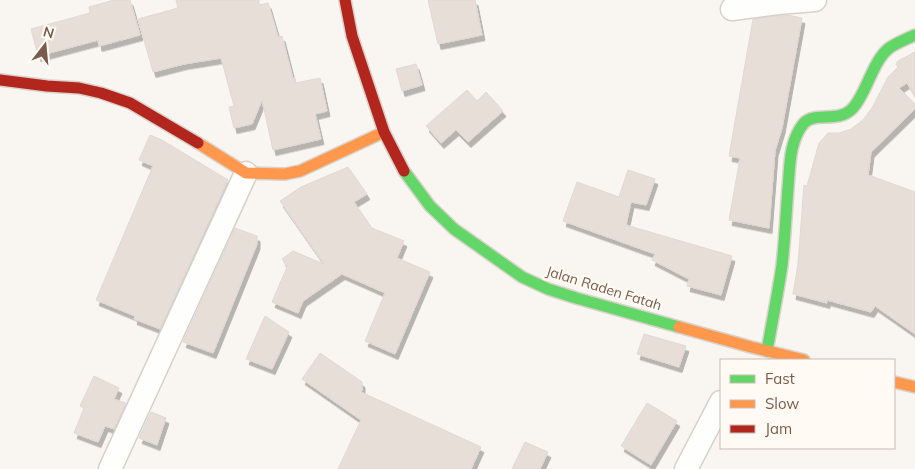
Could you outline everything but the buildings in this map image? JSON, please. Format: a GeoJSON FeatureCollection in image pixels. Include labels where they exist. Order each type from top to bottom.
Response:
{"type":"FeatureCollection","features":[{"type":"Feature","properties":{"kind":"main road","name":"Jalan Raden Fatah"},"geometry":{"type":"LineString","coordinates":[[345,0],[352,36],[384,132],[407,176],[430,206],[454,229],[522,277],[548,288],[754,353],[797,359]]}},
{"type":"Feature","properties":{"kind":"main road"},"geometry":{"type":"LineString","coordinates":[[754,353],[782,263],[791,152],[797,133],[806,121],[812,118],[838,117],[846,114],[858,101],[880,59],[897,44],[915,36]]}},
{"type":"Feature","properties":{"kind":"main road"},"geometry":{"type":"LineString","coordinates":[[0,80],[101,92],[130,103],[246,173],[285,174],[300,171],[384,132]]}},
{"type":"Feature","properties":{"kind":"main road"},"geometry":{"type":"LineString","coordinates":[[895,382],[915,387]]}},
{"type":"Feature","properties":{"kind":"street"},"geometry":{"type":"LineString","coordinates":[[732,9],[816,0]]}},
{"type":"Feature","properties":{"kind":"street"},"geometry":{"type":"LineString","coordinates":[[110,469],[246,173]]}},
{"type":"Feature","properties":{"kind":"street"},"geometry":{"type":"LineString","coordinates":[[686,469],[720,404]]}},
{"type":"Feature","properties":{"kind":"traffic: fast"},"geometry":{"type":"LineString","coordinates":[[767,351],[782,265],[790,163],[795,138],[804,123],[809,120],[834,117],[847,113],[853,108],[882,55],[894,45],[915,35]]}},
{"type":"Feature","properties":{"kind":"traffic: fast"},"geometry":{"type":"LineString","coordinates":[[404,171],[430,206],[454,229],[522,277],[548,289],[576,298],[679,327]]}},
{"type":"Feature","properties":{"kind":"traffic: slow"},"geometry":{"type":"LineString","coordinates":[[198,143],[246,173],[285,174],[300,171],[384,132]]}},
{"type":"Feature","properties":{"kind":"traffic: slow"},"geometry":{"type":"LineString","coordinates":[[679,327],[800,359]]}},
{"type":"Feature","properties":{"kind":"traffic: slow"},"geometry":{"type":"LineString","coordinates":[[895,382],[915,387]]}},
{"type":"Feature","properties":{"kind":"traffic: jam"},"geometry":{"type":"LineString","coordinates":[[345,0],[352,36],[384,132],[404,171]]}},
{"type":"Feature","properties":{"kind":"traffic: jam"},"geometry":{"type":"LineString","coordinates":[[0,80],[79,88],[101,93],[130,103],[198,143]]}}]}
